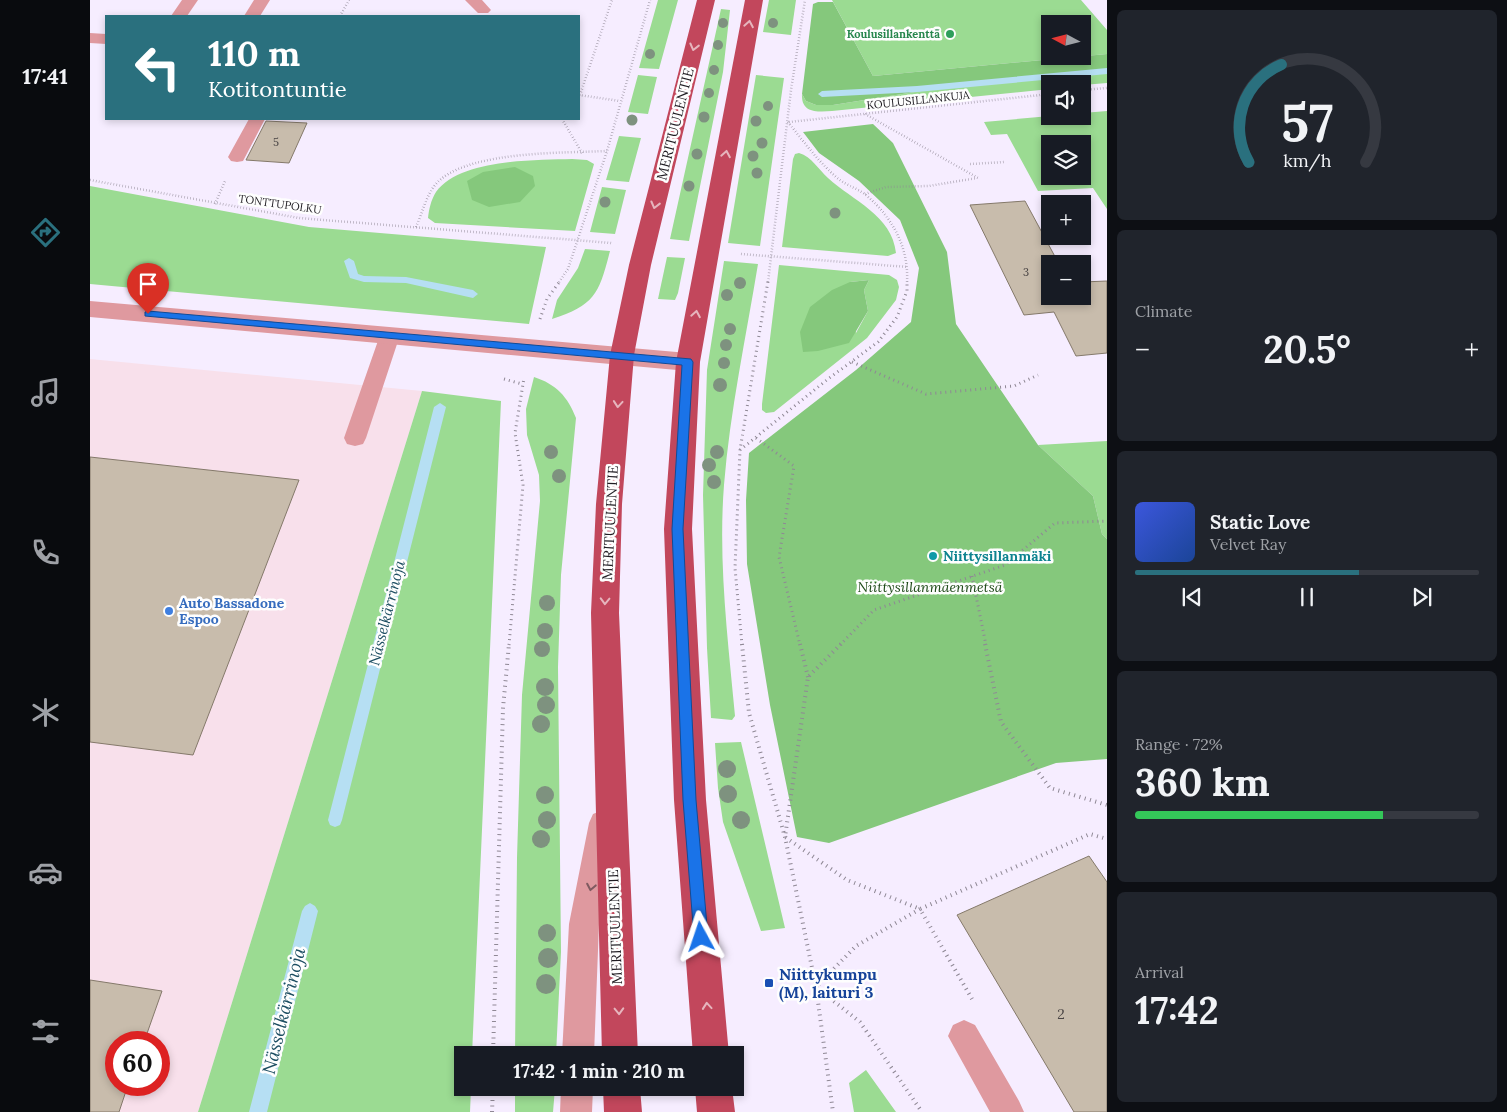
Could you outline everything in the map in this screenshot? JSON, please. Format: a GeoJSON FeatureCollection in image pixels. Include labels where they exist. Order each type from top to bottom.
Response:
{"type":"FeatureCollection","features":[{"type":"Feature","properties":{"kind":"main road","name":"MERITUULENTIE"},"geometry":{"type":"LineString","coordinates":[[620,1046],[605,613],[609,504],[622,355],[640,265],[706,0]]}},
{"type":"Feature","properties":{"kind":"main road"},"geometry":{"type":"LineString","coordinates":[[710,1046],[690,800],[678,529],[688,362],[754,0]]}},
{"type":"Feature","properties":{"kind":"main road"},"geometry":{"type":"LineString","coordinates":[[622,1096],[623,1112]]}},
{"type":"Feature","properties":{"kind":"main road"},"geometry":{"type":"LineString","coordinates":[[715,1096],[716,1112]]}},
{"type":"Feature","properties":{"kind":"street"},"geometry":{"type":"LineString","coordinates":[[90,38],[105,40]]}},
{"type":"Feature","properties":{"kind":"street"},"geometry":{"type":"LineString","coordinates":[[90,309],[688,362]]}},
{"type":"Feature","properties":{"kind":"lane"},"geometry":{"type":"LineString","coordinates":[[180,15],[190,0]]}},
{"type":"Feature","properties":{"kind":"lane"},"geometry":{"type":"LineString","coordinates":[[253,15],[262,0]]}},
{"type":"Feature","properties":{"kind":"lane"},"geometry":{"type":"LineString","coordinates":[[237,157],[256,120]]}},
{"type":"Feature","properties":{"kind":"lane"},"geometry":{"type":"LineString","coordinates":[[355,438],[390,335]]}},
{"type":"Feature","properties":{"kind":"lane"},"geometry":{"type":"LineString","coordinates":[[578,1046],[584,924],[610,787]]}},
{"type":"Feature","properties":{"kind":"lane"},"geometry":{"type":"LineString","coordinates":[[964,1036],[1008,1112]]}},
{"type":"Feature","properties":{"kind":"lane"},"geometry":{"type":"LineString","coordinates":[[576,1112],[577,1096]]}},
{"type":"Feature","properties":{"kind":"path"},"geometry":{"type":"LineString","coordinates":[[341,15],[349,0]]}},
{"type":"Feature","properties":{"kind":"path"},"geometry":{"type":"LineString","coordinates":[[580,92],[612,0]]}},
{"type":"Feature","properties":{"kind":"path"},"geometry":{"type":"LineString","coordinates":[[494,1046],[503,708],[523,485],[515,433],[522,384],[531,347],[547,299],[568,269],[607,151],[650,0]]}},
{"type":"Feature","properties":{"kind":"path"},"geometry":{"type":"LineString","coordinates":[[805,0],[791,90],[766,286],[740,450],[736,568],[749,713],[785,837],[816,988],[833,1112]]}},
{"type":"Feature","properties":{"kind":"path"},"geometry":{"type":"LineString","coordinates":[[1091,89],[1107,88]]}},
{"type":"Feature","properties":{"kind":"path"},"geometry":{"type":"LineString","coordinates":[[580,95],[620,101]]}},
{"type":"Feature","properties":{"kind":"path","name":"KOULUSILLANKUJA"},"geometry":{"type":"LineString","coordinates":[[788,122],[1041,95]]}},
{"type":"Feature","properties":{"kind":"path"},"geometry":{"type":"LineString","coordinates":[[865,114],[978,178],[924,187],[886,186],[865,194]]}},
{"type":"Feature","properties":{"kind":"path"},"geometry":{"type":"LineString","coordinates":[[563,120],[582,153]]}},
{"type":"Feature","properties":{"kind":"path"},"geometry":{"type":"LineString","coordinates":[[740,450],[851,361],[878,342],[896,318],[907,291],[908,267],[903,246],[891,221],[865,194],[838,179],[817,159],[788,122]]}},
{"type":"Feature","properties":{"kind":"path"},"geometry":{"type":"LineString","coordinates":[[416,227],[433,189],[440,180],[454,171],[494,161],[541,155],[607,151]]}},
{"type":"Feature","properties":{"kind":"path"},"geometry":{"type":"LineString","coordinates":[[970,164],[1005,162]]}},
{"type":"Feature","properties":{"kind":"path"},"geometry":{"type":"LineString","coordinates":[[215,204],[226,179]]}},
{"type":"Feature","properties":{"kind":"path","name":"TONTTUPOLKU"},"geometry":{"type":"LineString","coordinates":[[90,180],[299,218],[470,232]]}},
{"type":"Feature","properties":{"kind":"path"},"geometry":{"type":"LineString","coordinates":[[887,265],[908,267]]}},
{"type":"Feature","properties":{"kind":"path"},"geometry":{"type":"LineString","coordinates":[[851,361],[926,394],[1014,386],[1038,375]]}},
{"type":"Feature","properties":{"kind":"path"},"geometry":{"type":"LineString","coordinates":[[756,438],[794,466],[779,556],[808,677],[785,837]]}},
{"type":"Feature","properties":{"kind":"path"},"geometry":{"type":"LineString","coordinates":[[808,677],[874,610],[1005,564],[1054,523],[1107,521]]}},
{"type":"Feature","properties":{"kind":"path"},"geometry":{"type":"LineString","coordinates":[[972,576],[1001,722],[1050,788],[1107,806]]}},
{"type":"Feature","properties":{"kind":"path"},"geometry":{"type":"LineString","coordinates":[[816,988],[856,946],[920,909],[1090,834],[1107,839]]}},
{"type":"Feature","properties":{"kind":"path"},"geometry":{"type":"LineString","coordinates":[[785,837],[847,880],[920,909],[976,1007],[964,1036]]}},
{"type":"Feature","properties":{"kind":"path"},"geometry":{"type":"LineString","coordinates":[[816,988],[860,1022],[922,1112]]}},
{"type":"Feature","properties":{"kind":"path"},"geometry":{"type":"LineString","coordinates":[[492,1112],[493,1096]]}},
{"type":"Feature","properties":{"kind":"shaded area"},"geometry":{"type":"Polygon","coordinates":[[[90,359],[422,391],[198,1112],[90,1112],[90,359]]]}},
{"type":"Feature","properties":{"kind":"green space"},"geometry":{"type":"Polygon","coordinates":[[[658,0],[678,0],[659,69],[639,68],[658,0]]]}},
{"type":"Feature","properties":{"kind":"green space"},"geometry":{"type":"Polygon","coordinates":[[[769,0],[796,0],[791,35],[763,32],[769,0]]]}},
{"type":"Feature","properties":{"kind":"green space","name":"Koulusillankenttä"},"geometry":{"type":"Polygon","coordinates":[[[832,0],[1081,0],[1107,30],[1107,54],[1091,56],[1091,15],[1041,15],[1041,60],[873,76],[832,0]]]}},
{"type":"Feature","properties":{"kind":"green space"},"geometry":{"type":"Polygon","coordinates":[[[833,2],[873,76],[1041,60],[1041,65],[1091,65],[1091,56],[1107,54],[1107,72],[1078,75],[1041,75],[1041,79],[921,91],[833,105],[816,105],[806,101],[802,94],[813,4],[833,2]]]}},
{"type":"Feature","properties":{"kind":"green space"},"geometry":{"type":"Polygon","coordinates":[[[721,9],[730,10],[723,72],[689,241],[670,239],[721,9]]]}},
{"type":"Feature","properties":{"kind":"green space"},"geometry":{"type":"Polygon","coordinates":[[[1107,72],[1107,83],[1091,84],[1091,75],[1078,75],[1107,72]]]}},
{"type":"Feature","properties":{"kind":"green space"},"geometry":{"type":"Polygon","coordinates":[[[638,75],[657,77],[648,114],[628,112],[638,75]]]}},
{"type":"Feature","properties":{"kind":"green space"},"geometry":{"type":"Polygon","coordinates":[[[756,75],[784,78],[760,246],[728,243],[756,75]]]}},
{"type":"Feature","properties":{"kind":"green space"},"geometry":{"type":"Polygon","coordinates":[[[1041,79],[1041,90],[832,111],[811,110],[804,105],[802,100],[802,94],[806,101],[816,105],[833,105],[921,91],[1041,79]]]}},
{"type":"Feature","properties":{"kind":"green space"},"geometry":{"type":"Polygon","coordinates":[[[1107,111],[1107,209],[1093,188],[1038,191],[1007,134],[991,135],[984,122],[1041,117],[1041,125],[1091,125],[1091,112],[1107,111]]]}},
{"type":"Feature","properties":{"kind":"green space","name":"Niittysillanmäenmetsä"},"geometry":{"type":"Polygon","coordinates":[[[873,124],[893,143],[947,252],[956,324],[1038,445],[1093,496],[1102,534],[1107,539],[1107,759],[1056,763],[829,843],[797,837],[770,705],[747,564],[746,500],[749,453],[856,370],[911,322],[919,268],[900,220],[859,181],[819,153],[803,132],[873,124]]]}},
{"type":"Feature","properties":{"kind":"green space"},"geometry":{"type":"Polygon","coordinates":[[[619,136],[641,138],[629,182],[606,180],[619,136]]]}},
{"type":"Feature","properties":{"kind":"green space"},"geometry":{"type":"Polygon","coordinates":[[[799,153],[811,160],[828,178],[879,219],[887,228],[893,240],[896,253],[888,256],[782,247],[793,159],[795,154],[799,153]]]}},
{"type":"Feature","properties":{"kind":"green space"},"geometry":{"type":"Polygon","coordinates":[[[587,160],[594,164],[575,231],[435,223],[428,218],[436,192],[447,181],[462,173],[480,167],[519,161],[587,160]]]}},
{"type":"Feature","properties":{"kind":"green space"},"geometry":{"type":"Polygon","coordinates":[[[515,167],[533,176],[535,186],[520,202],[489,207],[472,200],[467,181],[483,172],[515,167]]]}},
{"type":"Feature","properties":{"kind":"green space"},"geometry":{"type":"Polygon","coordinates":[[[90,186],[309,227],[546,247],[529,324],[90,284],[90,186]]]}},
{"type":"Feature","properties":{"kind":"green space"},"geometry":{"type":"Polygon","coordinates":[[[602,187],[626,190],[615,234],[590,232],[602,187]]]}},
{"type":"Feature","properties":{"kind":"green space"},"geometry":{"type":"Polygon","coordinates":[[[585,249],[610,251],[598,288],[593,296],[578,309],[552,319],[557,300],[578,268],[585,249]]]}},
{"type":"Feature","properties":{"kind":"green space"},"geometry":{"type":"Polygon","coordinates":[[[667,257],[685,258],[675,300],[658,299],[667,257]]]}},
{"type":"Feature","properties":{"kind":"green space"},"geometry":{"type":"Polygon","coordinates":[[[724,261],[758,264],[734,402],[722,514],[723,572],[735,716],[732,720],[711,718],[703,495],[707,370],[724,261]]]}},
{"type":"Feature","properties":{"kind":"green space"},"geometry":{"type":"Polygon","coordinates":[[[779,265],[889,275],[897,280],[899,287],[896,300],[867,338],[774,412],[766,413],[762,410],[779,265]],[[869,280],[850,282],[856,333],[868,311],[864,290],[869,280]]]}},
{"type":"Feature","properties":{"kind":"green space"},"geometry":{"type":"Polygon","coordinates":[[[869,280],[864,290],[868,311],[849,343],[818,351],[803,352],[800,332],[810,307],[832,290],[850,282],[869,280]]]}},
{"type":"Feature","properties":{"kind":"green space"},"geometry":{"type":"Polygon","coordinates":[[[534,377],[549,383],[560,392],[576,418],[561,575],[558,667],[561,952],[556,1046],[515,1046],[517,858],[522,695],[540,501],[539,475],[527,435],[526,409],[534,377]]]}},
{"type":"Feature","properties":{"kind":"green space"},"geometry":{"type":"Polygon","coordinates":[[[422,391],[501,401],[472,1046],[454,1046],[454,1096],[471,1096],[470,1112],[198,1112],[422,391]]]}},
{"type":"Feature","properties":{"kind":"green space"},"geometry":{"type":"Polygon","coordinates":[[[1107,441],[1107,539],[1102,534],[1093,496],[1038,445],[1107,441]]]}},
{"type":"Feature","properties":{"kind":"green space"},"geometry":{"type":"Polygon","coordinates":[[[741,742],[785,928],[761,931],[723,822],[718,788],[715,743],[741,742]]]}},
{"type":"Feature","properties":{"kind":"green space"},"geometry":{"type":"Polygon","coordinates":[[[866,1070],[896,1112],[854,1112],[849,1083],[866,1070]]]}},
{"type":"Feature","properties":{"kind":"green space"},"geometry":{"type":"Polygon","coordinates":[[[515,1096],[554,1096],[553,1112],[515,1112],[515,1096]]]}},
{"type":"Feature","properties":{"kind":"building"},"geometry":{"type":"Polygon","coordinates":[[[266,121],[307,123],[289,163],[246,160],[266,121]]]}},
{"type":"Feature","properties":{"kind":"building"},"geometry":{"type":"Polygon","coordinates":[[[1025,201],[1041,231],[1041,245],[1049,245],[1054,255],[1041,255],[1041,305],[1091,305],[1091,282],[1107,281],[1107,353],[1076,356],[1054,312],[1024,315],[970,205],[1025,201]]]}},
{"type":"Feature","properties":{"kind":"building","name":"Auto Bassadone Espoo"},"geometry":{"type":"Polygon","coordinates":[[[90,457],[299,480],[193,755],[90,742],[90,457]]]}},
{"type":"Feature","properties":{"kind":"building"},"geometry":{"type":"Polygon","coordinates":[[[1089,856],[1107,882],[1107,1112],[1074,1112],[957,915],[1089,856]]]}},
{"type":"Feature","properties":{"kind":"building"},"geometry":{"type":"Polygon","coordinates":[[[90,980],[162,991],[148,1031],[105,1031],[105,1096],[124,1096],[119,1112],[90,1112],[90,980]]]}},
{"type":"Feature","properties":{"kind":"waterway"},"geometry":{"type":"LineString","coordinates":[[822,94],[917,89],[1107,71]]}},
{"type":"Feature","properties":{"kind":"waterway","name":"Nässelkärrinoja"},"geometry":{"type":"LineString","coordinates":[[349,261],[354,276],[364,279],[406,280],[473,294]]}},
{"type":"Feature","properties":{"kind":"waterway","name":"Nässelkärrinoja"},"geometry":{"type":"LineString","coordinates":[[335,820],[440,407]]}},
{"type":"Feature","properties":{"kind":"waterway","name":"Nässelkärrinoja"},"geometry":{"type":"LineString","coordinates":[[258,1112],[310,911]]}},
{"type":"Feature","properties":{"kind":"place","name":"Koulusillankenttä"},"geometry":{"type":"Point","coordinates":[950,34]}},
{"type":"Feature","properties":{"kind":"place","name":"Niittysillanmäki"},"geometry":{"type":"Point","coordinates":[933,556]}},
{"type":"Feature","properties":{"kind":"place","name":"Auto Bassadone Espoo"},"geometry":{"type":"Point","coordinates":[169,611]}},
{"type":"Feature","properties":{"kind":"place","name":"Niittykumpu (M), laituri 3"},"geometry":{"type":"Point","coordinates":[769,983]}},
{"type":"Feature","properties":{"kind":"route"},"geometry":{"type":"LineString","coordinates":[[148,314],[688,362],[678,529],[690,800],[701,937]]}}]}
